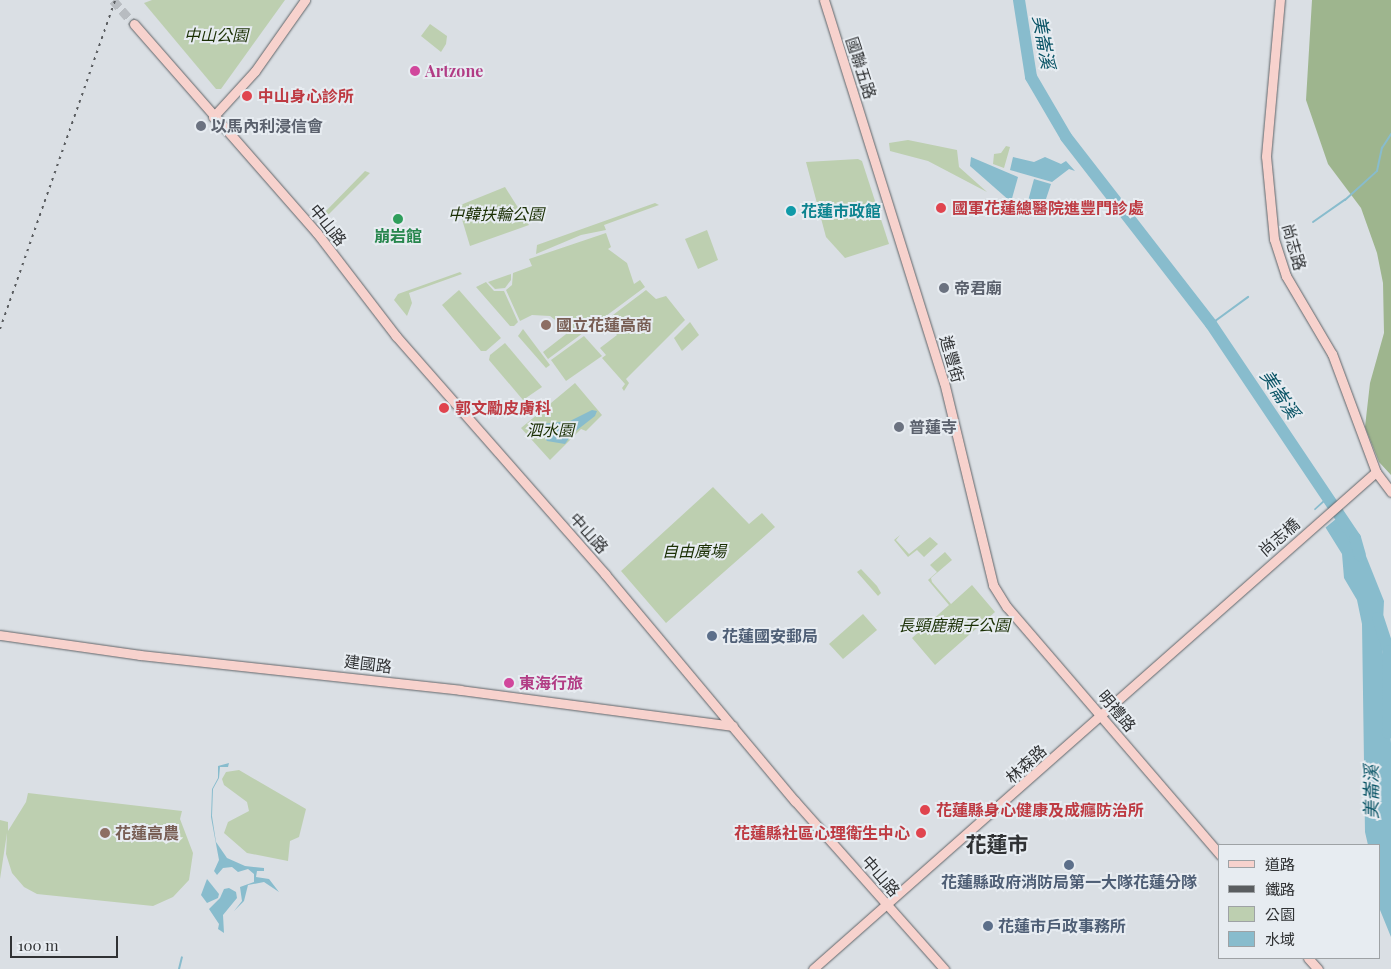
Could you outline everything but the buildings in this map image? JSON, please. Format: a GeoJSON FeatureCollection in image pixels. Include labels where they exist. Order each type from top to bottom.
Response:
{"type":"FeatureCollection","features":[{"type":"Feature","properties":{"kind":"street"},"geometry":{"type":"LineString","coordinates":[[214,117],[255,71],[305,0]]}},
{"type":"Feature","properties":{"kind":"street","name":"國聯五路"},"geometry":{"type":"LineString","coordinates":[[824,0],[870,145]]}},
{"type":"Feature","properties":{"kind":"street","name":"尚志路"},"geometry":{"type":"LineString","coordinates":[[1280,0],[1266,156],[1274,239],[1286,276],[1332,354],[1376,472],[1391,492]]}},
{"type":"Feature","properties":{"kind":"street","name":"中山路"},"geometry":{"type":"LineString","coordinates":[[134,24],[317,233],[396,336],[605,574],[887,906],[944,969]]}},
{"type":"Feature","properties":{"kind":"street","name":"進豐街"},"geometry":{"type":"LineString","coordinates":[[870,145],[944,382],[993,585]]}},
{"type":"Feature","properties":{"kind":"street","name":"尚志橋"},"geometry":{"type":"LineString","coordinates":[[1210,617],[1376,472]]}},
{"type":"Feature","properties":{"kind":"street","name":"明禮路"},"geometry":{"type":"LineString","coordinates":[[993,585],[1006,607],[1103,716],[1218,853]]}},
{"type":"Feature","properties":{"kind":"street","name":"林森路"},"geometry":{"type":"LineString","coordinates":[[813,969],[1103,716],[1210,617]]}},
{"type":"Feature","properties":{"kind":"street","name":"建國路"},"geometry":{"type":"LineString","coordinates":[[0,635],[558,702],[733,726]]}},
{"type":"Feature","properties":{"kind":"street"},"geometry":{"type":"LineString","coordinates":[[1309,959],[1318,969]]}},
{"type":"Feature","properties":{"kind":"green space","name":"中山公園"},"geometry":{"type":"Polygon","coordinates":[[[152,0],[285,0],[221,89],[216,89],[144,3],[152,0]]]}},
{"type":"Feature","properties":{"kind":"green space"},"geometry":{"type":"Polygon","coordinates":[[[1312,0],[1391,0],[1391,475],[1379,462],[1365,427],[1370,383],[1384,333],[1383,283],[1377,253],[1361,208],[1328,164],[1306,100],[1312,0]]]}},
{"type":"Feature","properties":{"kind":"green space"},"geometry":{"type":"Polygon","coordinates":[[[430,24],[447,36],[446,44],[441,52],[421,36],[430,24]]]}},
{"type":"Feature","properties":{"kind":"green space"},"geometry":{"type":"Polygon","coordinates":[[[908,140],[957,150],[959,167],[987,192],[928,161],[890,151],[889,143],[908,140]]]}},
{"type":"Feature","properties":{"kind":"green space"},"geometry":{"type":"Polygon","coordinates":[[[1006,146],[1010,147],[1004,168],[993,164],[994,154],[1001,153],[1006,146]]]}},
{"type":"Feature","properties":{"kind":"green space"},"geometry":{"type":"Polygon","coordinates":[[[858,159],[862,161],[889,244],[845,258],[826,237],[806,162],[858,159]]]}},
{"type":"Feature","properties":{"kind":"green space"},"geometry":{"type":"Polygon","coordinates":[[[365,171],[370,173],[326,217],[322,215],[365,171]]]}},
{"type":"Feature","properties":{"kind":"green space","name":"中韓扶輪公園"},"geometry":{"type":"Polygon","coordinates":[[[505,187],[529,225],[470,246],[458,206],[505,187]]]}},
{"type":"Feature","properties":{"kind":"green space"},"geometry":{"type":"Polygon","coordinates":[[[655,203],[659,205],[604,225],[606,230],[581,235],[536,254],[537,245],[655,203]]]}},
{"type":"Feature","properties":{"kind":"green space"},"geometry":{"type":"Polygon","coordinates":[[[707,230],[718,260],[698,269],[685,239],[707,230]]]}},
{"type":"Feature","properties":{"kind":"green space"},"geometry":{"type":"Polygon","coordinates":[[[606,233],[611,247],[608,249],[627,263],[634,284],[640,280],[645,287],[548,359],[543,352],[570,331],[550,316],[532,315],[520,321],[506,290],[512,285],[513,273],[532,266],[529,259],[606,233]]]}},
{"type":"Feature","properties":{"kind":"green space"},"geometry":{"type":"Polygon","coordinates":[[[460,272],[462,274],[409,293],[412,303],[407,316],[394,300],[398,294],[460,272]]]}},
{"type":"Feature","properties":{"kind":"green space"},"geometry":{"type":"Polygon","coordinates":[[[511,274],[511,280],[505,288],[495,289],[488,282],[511,274]]]}},
{"type":"Feature","properties":{"kind":"green space"},"geometry":{"type":"Polygon","coordinates":[[[486,282],[494,291],[504,291],[518,322],[514,326],[510,326],[476,287],[486,282]]]}},
{"type":"Feature","properties":{"kind":"green space"},"geometry":{"type":"Polygon","coordinates":[[[459,290],[501,338],[486,351],[481,351],[442,305],[459,290]]]}},
{"type":"Feature","properties":{"kind":"green space"},"geometry":{"type":"Polygon","coordinates":[[[646,290],[656,299],[666,296],[685,320],[626,379],[629,383],[624,391],[622,388],[625,384],[602,358],[606,355],[600,348],[617,335],[605,321],[646,290]]]}},
{"type":"Feature","properties":{"kind":"green space"},"geometry":{"type":"Polygon","coordinates":[[[690,322],[699,335],[682,351],[674,338],[690,322]]]}},
{"type":"Feature","properties":{"kind":"green space"},"geometry":{"type":"Polygon","coordinates":[[[523,329],[550,365],[546,368],[518,336],[523,329]]]}},
{"type":"Feature","properties":{"kind":"green space"},"geometry":{"type":"Polygon","coordinates":[[[584,336],[602,356],[566,381],[551,360],[584,336]]]}},
{"type":"Feature","properties":{"kind":"green space"},"geometry":{"type":"Polygon","coordinates":[[[505,343],[542,387],[523,400],[489,360],[490,355],[505,343]]]}},
{"type":"Feature","properties":{"kind":"green space","name":"泗水園"},"geometry":{"type":"Polygon","coordinates":[[[575,383],[602,415],[586,431],[581,429],[550,460],[521,428],[575,383]]]}},
{"type":"Feature","properties":{"kind":"green space","name":"自由廣場"},"geometry":{"type":"Polygon","coordinates":[[[713,487],[749,524],[762,513],[775,527],[666,623],[621,571],[713,487]]]}},
{"type":"Feature","properties":{"kind":"green space"},"geometry":{"type":"Polygon","coordinates":[[[900,535],[896,540],[909,554],[930,537],[938,544],[924,557],[917,550],[908,557],[894,540],[900,535]]]}},
{"type":"Feature","properties":{"kind":"green space","name":"長頸鹿親子公園"},"geometry":{"type":"Polygon","coordinates":[[[945,552],[952,560],[931,578],[932,582],[951,604],[972,585],[995,612],[935,665],[912,638],[949,605],[928,580],[937,572],[930,565],[945,552]]]}},
{"type":"Feature","properties":{"kind":"green space"},"geometry":{"type":"Polygon","coordinates":[[[861,569],[877,586],[881,593],[878,596],[857,572],[861,569]]]}},
{"type":"Feature","properties":{"kind":"green space"},"geometry":{"type":"Polygon","coordinates":[[[863,614],[877,630],[843,659],[829,644],[863,614]]]}},
{"type":"Feature","properties":{"kind":"green space"},"geometry":{"type":"Polygon","coordinates":[[[239,770],[306,809],[299,837],[290,841],[288,861],[247,853],[224,833],[228,822],[249,811],[247,802],[224,785],[222,779],[226,772],[239,770]]]}},
{"type":"Feature","properties":{"kind":"green space"},"geometry":{"type":"Polygon","coordinates":[[[28,793],[182,811],[180,819],[193,853],[189,880],[173,897],[153,906],[37,894],[24,887],[12,873],[6,854],[7,833],[0,879],[0,820],[8,822],[8,831],[26,802],[28,793]]]}},
{"type":"Feature","properties":{"kind":"water"},"geometry":{"type":"Polygon","coordinates":[[[971,157],[1018,177],[1011,202],[970,166],[971,157]]]}},
{"type":"Feature","properties":{"kind":"water"},"geometry":{"type":"Polygon","coordinates":[[[1013,157],[1034,162],[1045,157],[1061,164],[1066,161],[1075,171],[1069,169],[1052,182],[1010,170],[1013,157]]]}},
{"type":"Feature","properties":{"kind":"water"},"geometry":{"type":"Polygon","coordinates":[[[1034,179],[1051,184],[1044,205],[1028,201],[1034,179]]]}},
{"type":"Feature","properties":{"kind":"water"},"geometry":{"type":"Polygon","coordinates":[[[592,410],[597,411],[595,416],[572,434],[565,444],[547,441],[540,432],[530,432],[541,424],[570,421],[592,410]]]}},
{"type":"Feature","properties":{"kind":"water"},"geometry":{"type":"Polygon","coordinates":[[[1328,496],[1366,556],[1384,601],[1382,643],[1391,743],[1391,937],[1381,912],[1381,844],[1368,844],[1365,832],[1362,624],[1357,600],[1344,578],[1342,554],[1314,509],[1328,496]]]}},
{"type":"Feature","properties":{"kind":"water"},"geometry":{"type":"Polygon","coordinates":[[[229,763],[228,767],[220,767],[219,778],[213,789],[212,816],[216,842],[227,858],[245,866],[264,868],[264,871],[257,871],[256,877],[269,879],[279,892],[264,882],[248,885],[244,901],[234,911],[242,901],[240,887],[254,882],[254,874],[248,869],[238,872],[232,867],[223,868],[217,875],[214,871],[219,860],[211,817],[212,789],[218,778],[218,766],[229,763]]]}},
{"type":"Feature","properties":{"kind":"water"},"geometry":{"type":"Polygon","coordinates":[[[207,879],[219,894],[218,898],[207,903],[201,895],[207,879]]]}},
{"type":"Feature","properties":{"kind":"water"},"geometry":{"type":"Polygon","coordinates":[[[229,888],[236,892],[237,898],[223,915],[224,933],[218,929],[219,924],[209,909],[220,898],[224,889],[229,888]]]}},
{"type":"Feature","properties":{"kind":"pier"},"geometry":{"type":"Polygon","coordinates":[[[1331,496],[1342,514],[1325,528],[1313,512],[1331,496]]]}},
{"type":"Feature","properties":{"kind":"waterway","name":"美崙溪"},"geometry":{"type":"LineString","coordinates":[[1019,0],[1031,77],[1066,137],[1211,324],[1355,538],[1360,555]]}},
{"type":"Feature","properties":{"kind":"waterway"},"geometry":{"type":"LineString","coordinates":[[1313,222],[1345,200],[1377,171],[1382,148],[1391,134]]}},
{"type":"Feature","properties":{"kind":"waterway"},"geometry":{"type":"LineString","coordinates":[[1211,324],[1248,297]]}},
{"type":"Feature","properties":{"kind":"waterway","name":"美崙溪"},"geometry":{"type":"LineString","coordinates":[[1378,618],[1389,651],[1388,733]]}},
{"type":"Feature","properties":{"kind":"waterway"},"geometry":{"type":"LineString","coordinates":[[179,969],[182,957]]}},
{"type":"Feature","properties":{"kind":"tunnel"},"geometry":{"type":"LineString","coordinates":[[113,0],[134,24]]}},
{"type":"Feature","properties":{"kind":"railway"},"geometry":{"type":"LineString","coordinates":[[0,329],[115,0]]}},
{"type":"Feature","properties":{"kind":"place","name":"Artzone"},"geometry":{"type":"Point","coordinates":[415,71]}},
{"type":"Feature","properties":{"kind":"place","name":"中山身心診所"},"geometry":{"type":"Point","coordinates":[247,96]}},
{"type":"Feature","properties":{"kind":"place","name":"以馬內利浸信會"},"geometry":{"type":"Point","coordinates":[201,126]}},
{"type":"Feature","properties":{"kind":"place","name":"國軍花蓮總醫院進豐門診處"},"geometry":{"type":"Point","coordinates":[941,208]}},
{"type":"Feature","properties":{"kind":"place","name":"花蓮市政館"},"geometry":{"type":"Point","coordinates":[791,211]}},
{"type":"Feature","properties":{"kind":"place","name":"崩岩館"},"geometry":{"type":"Point","coordinates":[398,219]}},
{"type":"Feature","properties":{"kind":"place","name":"帝君廟"},"geometry":{"type":"Point","coordinates":[944,288]}},
{"type":"Feature","properties":{"kind":"place","name":"國立花蓮高商"},"geometry":{"type":"Point","coordinates":[546,325]}},
{"type":"Feature","properties":{"kind":"place","name":"郭文勵皮膚科"},"geometry":{"type":"Point","coordinates":[444,408]}},
{"type":"Feature","properties":{"kind":"place","name":"普蓮寺"},"geometry":{"type":"Point","coordinates":[899,427]}},
{"type":"Feature","properties":{"kind":"place","name":"花蓮國安郵局"},"geometry":{"type":"Point","coordinates":[712,636]}},
{"type":"Feature","properties":{"kind":"place","name":"東海行旅"},"geometry":{"type":"Point","coordinates":[509,683]}},
{"type":"Feature","properties":{"kind":"place","name":"花蓮縣身心健康及成癮防治所"},"geometry":{"type":"Point","coordinates":[925,810]}},
{"type":"Feature","properties":{"kind":"place","name":"花蓮高農"},"geometry":{"type":"Point","coordinates":[105,833]}},
{"type":"Feature","properties":{"kind":"place","name":"花蓮縣社區心理衛生中心"},"geometry":{"type":"Point","coordinates":[921,833]}},
{"type":"Feature","properties":{"kind":"place","name":"花蓮縣政府消防局第一大隊花蓮分隊"},"geometry":{"type":"Point","coordinates":[1069,865]}},
{"type":"Feature","properties":{"kind":"place","name":"花蓮市戶政事務所"},"geometry":{"type":"Point","coordinates":[988,926]}},
{"type":"Feature","properties":{"kind":"district","name":"花蓮市"},"geometry":{"type":"Point","coordinates":[997,843]}}]}
